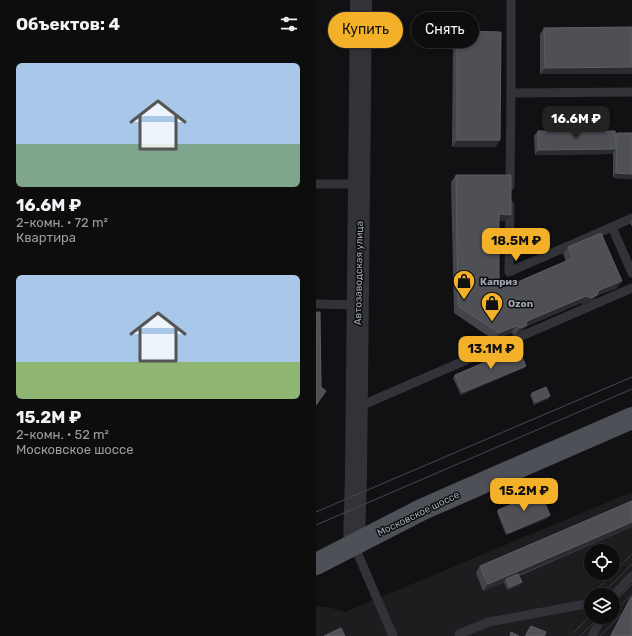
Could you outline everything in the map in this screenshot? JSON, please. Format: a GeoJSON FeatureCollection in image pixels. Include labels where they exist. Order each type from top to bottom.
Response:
{"type":"FeatureCollection","features":[{"type":"Feature","properties":{"kind":"main road","name":"Московское шоссе"},"geometry":{"type":"LineString","coordinates":[[316,564],[423,508],[632,418]]}},
{"type":"Feature","properties":{"kind":"street","name":"Автозаводская улица"},"geometry":{"type":"LineString","coordinates":[[354,545],[357,407],[361,0]]}},
{"type":"Feature","properties":{"kind":"lane"},"geometry":{"type":"LineString","coordinates":[[511,0],[509,272],[632,218]]}},
{"type":"Feature","properties":{"kind":"lane"},"geometry":{"type":"LineString","coordinates":[[511,93],[632,92]]}},
{"type":"Feature","properties":{"kind":"lane"},"geometry":{"type":"LineString","coordinates":[[316,184],[359,184]]}},
{"type":"Feature","properties":{"kind":"lane"},"geometry":{"type":"LineString","coordinates":[[612,227],[632,273]]}},
{"type":"Feature","properties":{"kind":"lane"},"geometry":{"type":"LineString","coordinates":[[357,407],[632,288]]}},
{"type":"Feature","properties":{"kind":"lane"},"geometry":{"type":"LineString","coordinates":[[316,304],[358,305]]}},
{"type":"Feature","properties":{"kind":"lane"},"geometry":{"type":"LineString","coordinates":[[354,545],[393,636]]}},
{"type":"Feature","properties":{"kind":"lane"},"geometry":{"type":"LineString","coordinates":[[620,589],[632,576]]}},
{"type":"Feature","properties":{"kind":"lane"},"geometry":{"type":"LineString","coordinates":[[459,634],[489,622],[584,603]]}},
{"type":"Feature","properties":{"kind":"lane"},"geometry":{"type":"LineString","coordinates":[[592,636],[598,624]]}},
{"type":"Feature","properties":{"kind":"shaded area"},"geometry":{"type":"Polygon","coordinates":[[[632,492],[632,553],[620,565],[620,544],[584,544],[584,580],[605,580],[598,588],[584,588],[584,609],[571,636],[316,636],[316,607],[328,607],[345,612],[632,492]]]}},
{"type":"Feature","properties":{"kind":"shaded area"},"geometry":{"type":"Polygon","coordinates":[[[632,553],[632,636],[571,636],[584,611],[584,624],[620,624],[620,588],[597,588],[605,580],[620,580],[620,565],[632,553]]]}},
{"type":"Feature","properties":{"kind":"building"},"geometry":{"type":"Polygon","coordinates":[[[632,27],[632,67],[545,68],[544,28],[632,27]]]}},
{"type":"Feature","properties":{"kind":"building"},"geometry":{"type":"Polygon","coordinates":[[[479,32],[501,32],[500,140],[457,140],[457,48],[479,48],[479,32]]]}},
{"type":"Feature","properties":{"kind":"building"},"geometry":{"type":"Polygon","coordinates":[[[538,131],[615,131],[616,149],[538,150],[538,131]]]}},
{"type":"Feature","properties":{"kind":"building"},"geometry":{"type":"Polygon","coordinates":[[[617,133],[632,133],[632,174],[616,173],[617,133]]]}},
{"type":"Feature","properties":{"kind":"building"},"geometry":{"type":"Polygon","coordinates":[[[456,175],[511,175],[511,215],[499,214],[499,285],[504,288],[573,258],[568,247],[601,233],[622,281],[599,290],[597,295],[591,298],[586,296],[527,321],[526,326],[520,328],[516,326],[499,333],[458,306],[456,175]]]}},
{"type":"Feature","properties":{"kind":"building"},"geometry":{"type":"Polygon","coordinates":[[[316,312],[320,312],[321,387],[326,391],[316,405],[316,312]]]}},
{"type":"Feature","properties":{"kind":"building"},"geometry":{"type":"Polygon","coordinates":[[[518,348],[526,366],[463,392],[455,375],[518,348]]]}},
{"type":"Feature","properties":{"kind":"building"},"geometry":{"type":"Polygon","coordinates":[[[546,387],[550,396],[536,402],[532,393],[546,387]]]}},
{"type":"Feature","properties":{"kind":"building"},"geometry":{"type":"Polygon","coordinates":[[[540,492],[550,515],[508,533],[498,510],[540,492]]]}},
{"type":"Feature","properties":{"kind":"building"},"geometry":{"type":"Polygon","coordinates":[[[632,501],[632,522],[488,584],[480,566],[632,501]]]}},
{"type":"Feature","properties":{"kind":"building"},"geometry":{"type":"Polygon","coordinates":[[[518,574],[522,582],[510,587],[506,579],[518,574]]]}},
{"type":"Feature","properties":{"kind":"building"},"geometry":{"type":"Polygon","coordinates":[[[632,597],[632,636],[611,636],[617,624],[620,624],[620,618],[632,597]]]}},
{"type":"Feature","properties":{"kind":"building"},"geometry":{"type":"Polygon","coordinates":[[[531,626],[546,632],[544,636],[526,636],[531,626]]]}},
{"type":"Feature","properties":{"kind":"building"},"geometry":{"type":"Polygon","coordinates":[[[341,628],[345,636],[324,636],[341,628]]]}},
{"type":"Feature","properties":{"kind":"building"},"geometry":{"type":"Polygon","coordinates":[[[511,632],[519,636],[510,636],[511,632]]]}},
{"type":"Feature","properties":{"kind":"tram line"},"geometry":{"type":"LineString","coordinates":[[316,512],[632,377]]}},
{"type":"Feature","properties":{"kind":"tram line"},"geometry":{"type":"LineString","coordinates":[[316,525],[632,389]]}},
{"type":"Feature","properties":{"kind":"place","name":"Каприз"},"geometry":{"type":"Point","coordinates":[464,300]}},
{"type":"Feature","properties":{"kind":"place","name":"Ozon"},"geometry":{"type":"Point","coordinates":[492,322]}}]}
